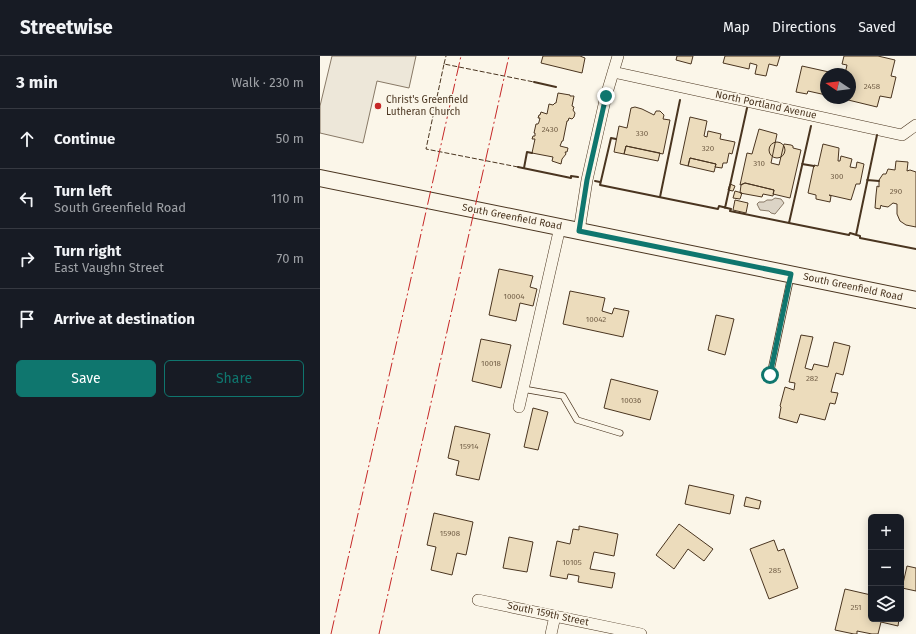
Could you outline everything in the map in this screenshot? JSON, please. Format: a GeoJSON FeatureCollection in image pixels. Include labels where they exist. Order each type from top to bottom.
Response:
{"type":"FeatureCollection","features":[{"type":"Feature","properties":{"kind":"main road","name":"South Greenfield Road"},"geometry":{"type":"LineString","coordinates":[[320,178],[916,300]]}},
{"type":"Feature","properties":{"kind":"street"},"geometry":{"type":"LineString","coordinates":[[579,231],[587,180],[606,96],[618,56]]}},
{"type":"Feature","properties":{"kind":"street","name":"North Portland Avenue"},"geometry":{"type":"LineString","coordinates":[[613,72],[902,135],[916,125]]}},
{"type":"Feature","properties":{"kind":"street"},"geometry":{"type":"LineString","coordinates":[[519,407],[560,227]]}},
{"type":"Feature","properties":{"kind":"street","name":"South 159th Street"},"geometry":{"type":"LineString","coordinates":[[478,600],[641,634]]}},
{"type":"Feature","properties":{"kind":"street"},"geometry":{"type":"LineString","coordinates":[[551,634],[555,616]]}},
{"type":"Feature","properties":{"kind":"lane"},"geometry":{"type":"LineString","coordinates":[[770,375],[791,274]]}},
{"type":"Feature","properties":{"kind":"lane"},"geometry":{"type":"LineString","coordinates":[[523,389],[563,396],[577,420],[620,433]]}},
{"type":"Feature","properties":{"kind":"shaded area"},"geometry":{"type":"Polygon","coordinates":[[[332,56],[416,56],[409,88],[377,81],[363,143],[320,133],[320,106],[332,56]]]}},
{"type":"Feature","properties":{"kind":"shaded area"},"geometry":{"type":"Polygon","coordinates":[[[775,198],[781,199],[784,203],[775,214],[769,211],[760,210],[757,204],[759,202],[772,200],[775,198]]]}},
{"type":"Feature","properties":{"kind":"building"},"geometry":{"type":"Polygon","coordinates":[[[543,56],[580,56],[585,58],[582,73],[541,63],[543,56]]]}},
{"type":"Feature","properties":{"kind":"building"},"geometry":{"type":"Polygon","coordinates":[[[677,56],[693,56],[691,64],[676,60],[677,56]]]}},
{"type":"Feature","properties":{"kind":"building"},"geometry":{"type":"Polygon","coordinates":[[[725,56],[780,56],[777,66],[769,64],[766,76],[755,74],[757,65],[750,63],[749,69],[723,63],[725,56]]]}},
{"type":"Feature","properties":{"kind":"building"},"geometry":{"type":"Polygon","coordinates":[[[844,56],[878,56],[895,60],[891,76],[896,77],[891,98],[880,96],[877,107],[856,102],[856,68],[846,68],[847,65],[842,64],[844,56]]]}},
{"type":"Feature","properties":{"kind":"building"},"geometry":{"type":"Polygon","coordinates":[[[802,66],[820,70],[820,94],[808,91],[807,94],[796,92],[802,66]]]}},
{"type":"Feature","properties":{"kind":"building"},"geometry":{"type":"Polygon","coordinates":[[[558,93],[574,96],[572,106],[574,107],[573,110],[575,113],[572,119],[569,118],[567,121],[563,141],[560,146],[568,148],[561,164],[552,161],[553,157],[532,153],[535,139],[532,139],[533,136],[535,136],[534,133],[536,124],[538,124],[540,118],[538,118],[539,115],[541,112],[547,114],[549,104],[553,105],[556,103],[558,93]]]}},
{"type":"Feature","properties":{"kind":"building"},"geometry":{"type":"Polygon","coordinates":[[[635,107],[654,115],[656,111],[660,111],[664,115],[663,119],[670,120],[663,154],[626,146],[624,154],[614,152],[619,126],[627,128],[631,108],[635,107]]]}},
{"type":"Feature","properties":{"kind":"building"},"geometry":{"type":"Polygon","coordinates":[[[690,117],[707,121],[704,136],[707,137],[708,131],[721,134],[720,139],[735,142],[732,154],[729,153],[727,163],[723,163],[722,168],[715,167],[716,164],[690,158],[688,166],[680,164],[690,117]]]}},
{"type":"Feature","properties":{"kind":"building"},"geometry":{"type":"Polygon","coordinates":[[[759,129],[777,134],[771,163],[779,165],[784,144],[791,145],[793,148],[801,150],[790,198],[773,194],[774,190],[745,183],[740,185],[747,153],[752,154],[759,129]]]}},
{"type":"Feature","properties":{"kind":"building"},"geometry":{"type":"Polygon","coordinates":[[[777,142],[784,147],[785,150],[780,157],[777,158],[770,153],[769,150],[774,143],[777,142]]]}},
{"type":"Feature","properties":{"kind":"building"},"geometry":{"type":"Polygon","coordinates":[[[823,144],[839,148],[838,161],[840,161],[841,156],[852,159],[850,167],[856,168],[857,162],[864,164],[860,184],[856,184],[851,200],[829,195],[831,196],[830,202],[816,199],[816,195],[808,193],[814,165],[818,166],[823,144]]]}},
{"type":"Feature","properties":{"kind":"building"},"geometry":{"type":"Polygon","coordinates":[[[626,146],[660,153],[658,161],[624,154],[626,146]]]}},
{"type":"Feature","properties":{"kind":"building"},"geometry":{"type":"Polygon","coordinates":[[[690,158],[716,164],[714,172],[688,166],[690,158]]]}},
{"type":"Feature","properties":{"kind":"building"},"geometry":{"type":"Polygon","coordinates":[[[896,161],[908,162],[907,171],[910,170],[916,172],[916,227],[906,225],[900,221],[897,214],[897,204],[893,203],[888,207],[881,205],[880,209],[875,208],[879,180],[883,174],[886,174],[888,169],[895,170],[896,161]]]}},
{"type":"Feature","properties":{"kind":"building"},"geometry":{"type":"Polygon","coordinates":[[[745,183],[774,190],[773,196],[763,194],[762,197],[740,193],[741,185],[745,183]]]}},
{"type":"Feature","properties":{"kind":"building"},"geometry":{"type":"Polygon","coordinates":[[[730,184],[735,186],[733,191],[728,190],[730,184]]]}},
{"type":"Feature","properties":{"kind":"building"},"geometry":{"type":"Polygon","coordinates":[[[735,191],[742,193],[740,199],[733,198],[735,191]]]}},
{"type":"Feature","properties":{"kind":"building"},"geometry":{"type":"Polygon","coordinates":[[[735,200],[748,203],[746,213],[733,210],[735,200]]]}},
{"type":"Feature","properties":{"kind":"building"},"geometry":{"type":"Polygon","coordinates":[[[499,269],[533,276],[530,287],[537,289],[533,306],[520,303],[516,321],[489,315],[499,269]]]}},
{"type":"Feature","properties":{"kind":"building"},"geometry":{"type":"Polygon","coordinates":[[[570,291],[605,298],[602,311],[612,314],[614,308],[629,311],[623,337],[563,324],[570,291]]]}},
{"type":"Feature","properties":{"kind":"building"},"geometry":{"type":"Polygon","coordinates":[[[716,315],[734,319],[725,355],[708,350],[716,315]]]}},
{"type":"Feature","properties":{"kind":"building"},"geometry":{"type":"Polygon","coordinates":[[[801,335],[813,337],[805,368],[812,370],[814,364],[828,367],[834,342],[850,346],[843,375],[836,373],[831,392],[838,393],[835,404],[830,403],[825,420],[800,414],[797,423],[779,418],[780,406],[785,387],[794,390],[795,383],[789,382],[801,335]]]}},
{"type":"Feature","properties":{"kind":"building"},"geometry":{"type":"Polygon","coordinates":[[[481,339],[511,345],[501,388],[472,381],[481,339]]]}},
{"type":"Feature","properties":{"kind":"building"},"geometry":{"type":"Polygon","coordinates":[[[611,379],[658,391],[650,420],[604,408],[611,379]]]}},
{"type":"Feature","properties":{"kind":"building"},"geometry":{"type":"Polygon","coordinates":[[[533,408],[548,412],[538,450],[524,447],[533,408]]]}},
{"type":"Feature","properties":{"kind":"building"},"geometry":{"type":"Polygon","coordinates":[[[455,426],[490,434],[479,480],[456,475],[459,461],[448,458],[455,426]]]}},
{"type":"Feature","properties":{"kind":"building"},"geometry":{"type":"Polygon","coordinates":[[[689,485],[734,495],[730,514],[685,504],[689,485]]]}},
{"type":"Feature","properties":{"kind":"building"},"geometry":{"type":"Polygon","coordinates":[[[746,497],[761,501],[759,509],[744,506],[746,497]]]}},
{"type":"Feature","properties":{"kind":"building"},"geometry":{"type":"Polygon","coordinates":[[[434,513],[473,522],[466,555],[457,553],[452,575],[431,570],[436,547],[427,545],[434,513]]]}},
{"type":"Feature","properties":{"kind":"building"},"geometry":{"type":"Polygon","coordinates":[[[679,524],[713,549],[704,561],[688,549],[674,569],[656,555],[679,524]]]}},
{"type":"Feature","properties":{"kind":"building"},"geometry":{"type":"Polygon","coordinates":[[[579,526],[618,534],[614,556],[594,552],[590,569],[615,573],[612,588],[578,582],[579,576],[568,574],[567,579],[550,576],[557,541],[570,544],[573,529],[579,530],[579,526]]]}},
{"type":"Feature","properties":{"kind":"building"},"geometry":{"type":"Polygon","coordinates":[[[509,537],[533,542],[527,572],[503,568],[509,537]]]}},
{"type":"Feature","properties":{"kind":"building"},"geometry":{"type":"Polygon","coordinates":[[[774,540],[778,551],[784,549],[798,588],[769,599],[750,549],[774,540]]]}},
{"type":"Feature","properties":{"kind":"building"},"geometry":{"type":"Polygon","coordinates":[[[907,566],[916,568],[916,591],[904,588],[904,579],[907,566]]]}},
{"type":"Feature","properties":{"kind":"building"},"geometry":{"type":"Polygon","coordinates":[[[845,589],[868,594],[868,622],[881,622],[878,634],[857,631],[857,634],[854,634],[835,630],[845,589]]]}},
{"type":"Feature","properties":{"kind":"building"},"geometry":{"type":"Polygon","coordinates":[[[881,622],[899,622],[898,626],[881,622]]]}},
{"type":"Feature","properties":{"kind":"fence"},"geometry":{"type":"LineString","coordinates":[[444,64],[446,56]]}},
{"type":"Feature","properties":{"kind":"fence"},"geometry":{"type":"LineString","coordinates":[[518,167],[426,149],[444,64],[534,82]]}},
{"type":"Feature","properties":{"kind":"wall"},"geometry":{"type":"LineString","coordinates":[[534,82],[556,87]]}},
{"type":"Feature","properties":{"kind":"wall"},"geometry":{"type":"LineString","coordinates":[[660,197],[680,100]]}},
{"type":"Feature","properties":{"kind":"wall"},"geometry":{"type":"LineString","coordinates":[[725,208],[747,108]]}},
{"type":"Feature","properties":{"kind":"wall"},"geometry":{"type":"LineString","coordinates":[[616,139],[611,138],[600,185],[718,209],[719,206],[731,209],[730,211],[789,223],[811,126]]}},
{"type":"Feature","properties":{"kind":"wall"},"geometry":{"type":"LineString","coordinates":[[856,235],[877,135]]}},
{"type":"Feature","properties":{"kind":"wall"},"geometry":{"type":"LineString","coordinates":[[524,168],[527,152],[532,153]]}},
{"type":"Feature","properties":{"kind":"wall"},"geometry":{"type":"LineString","coordinates":[[802,164],[814,166]]}},
{"type":"Feature","properties":{"kind":"wall"},"geometry":{"type":"LineString","coordinates":[[518,167],[571,178],[571,176],[578,177]]}},
{"type":"Feature","properties":{"kind":"wall"},"geometry":{"type":"LineString","coordinates":[[867,180],[879,181]]}},
{"type":"Feature","properties":{"kind":"wall"},"geometry":{"type":"LineString","coordinates":[[595,181],[600,182]]}},
{"type":"Feature","properties":{"kind":"wall"},"geometry":{"type":"LineString","coordinates":[[789,223],[849,235],[850,233],[860,236],[860,238],[916,249]]}},
{"type":"Feature","properties":{"kind":"power"},"geometry":{"type":"LineString","coordinates":[[331,634],[461,56]]}},
{"type":"Feature","properties":{"kind":"power"},"geometry":{"type":"LineString","coordinates":[[379,634],[509,56]]}},
{"type":"Feature","properties":{"kind":"place","name":"Christ's Greenfield Lutheran Church"},"geometry":{"type":"Point","coordinates":[378,106]}},
{"type":"Feature","properties":{"kind":"route"},"geometry":{"type":"LineString","coordinates":[[606,96],[587,180],[579,231],[791,274],[770,375]]}}]}
